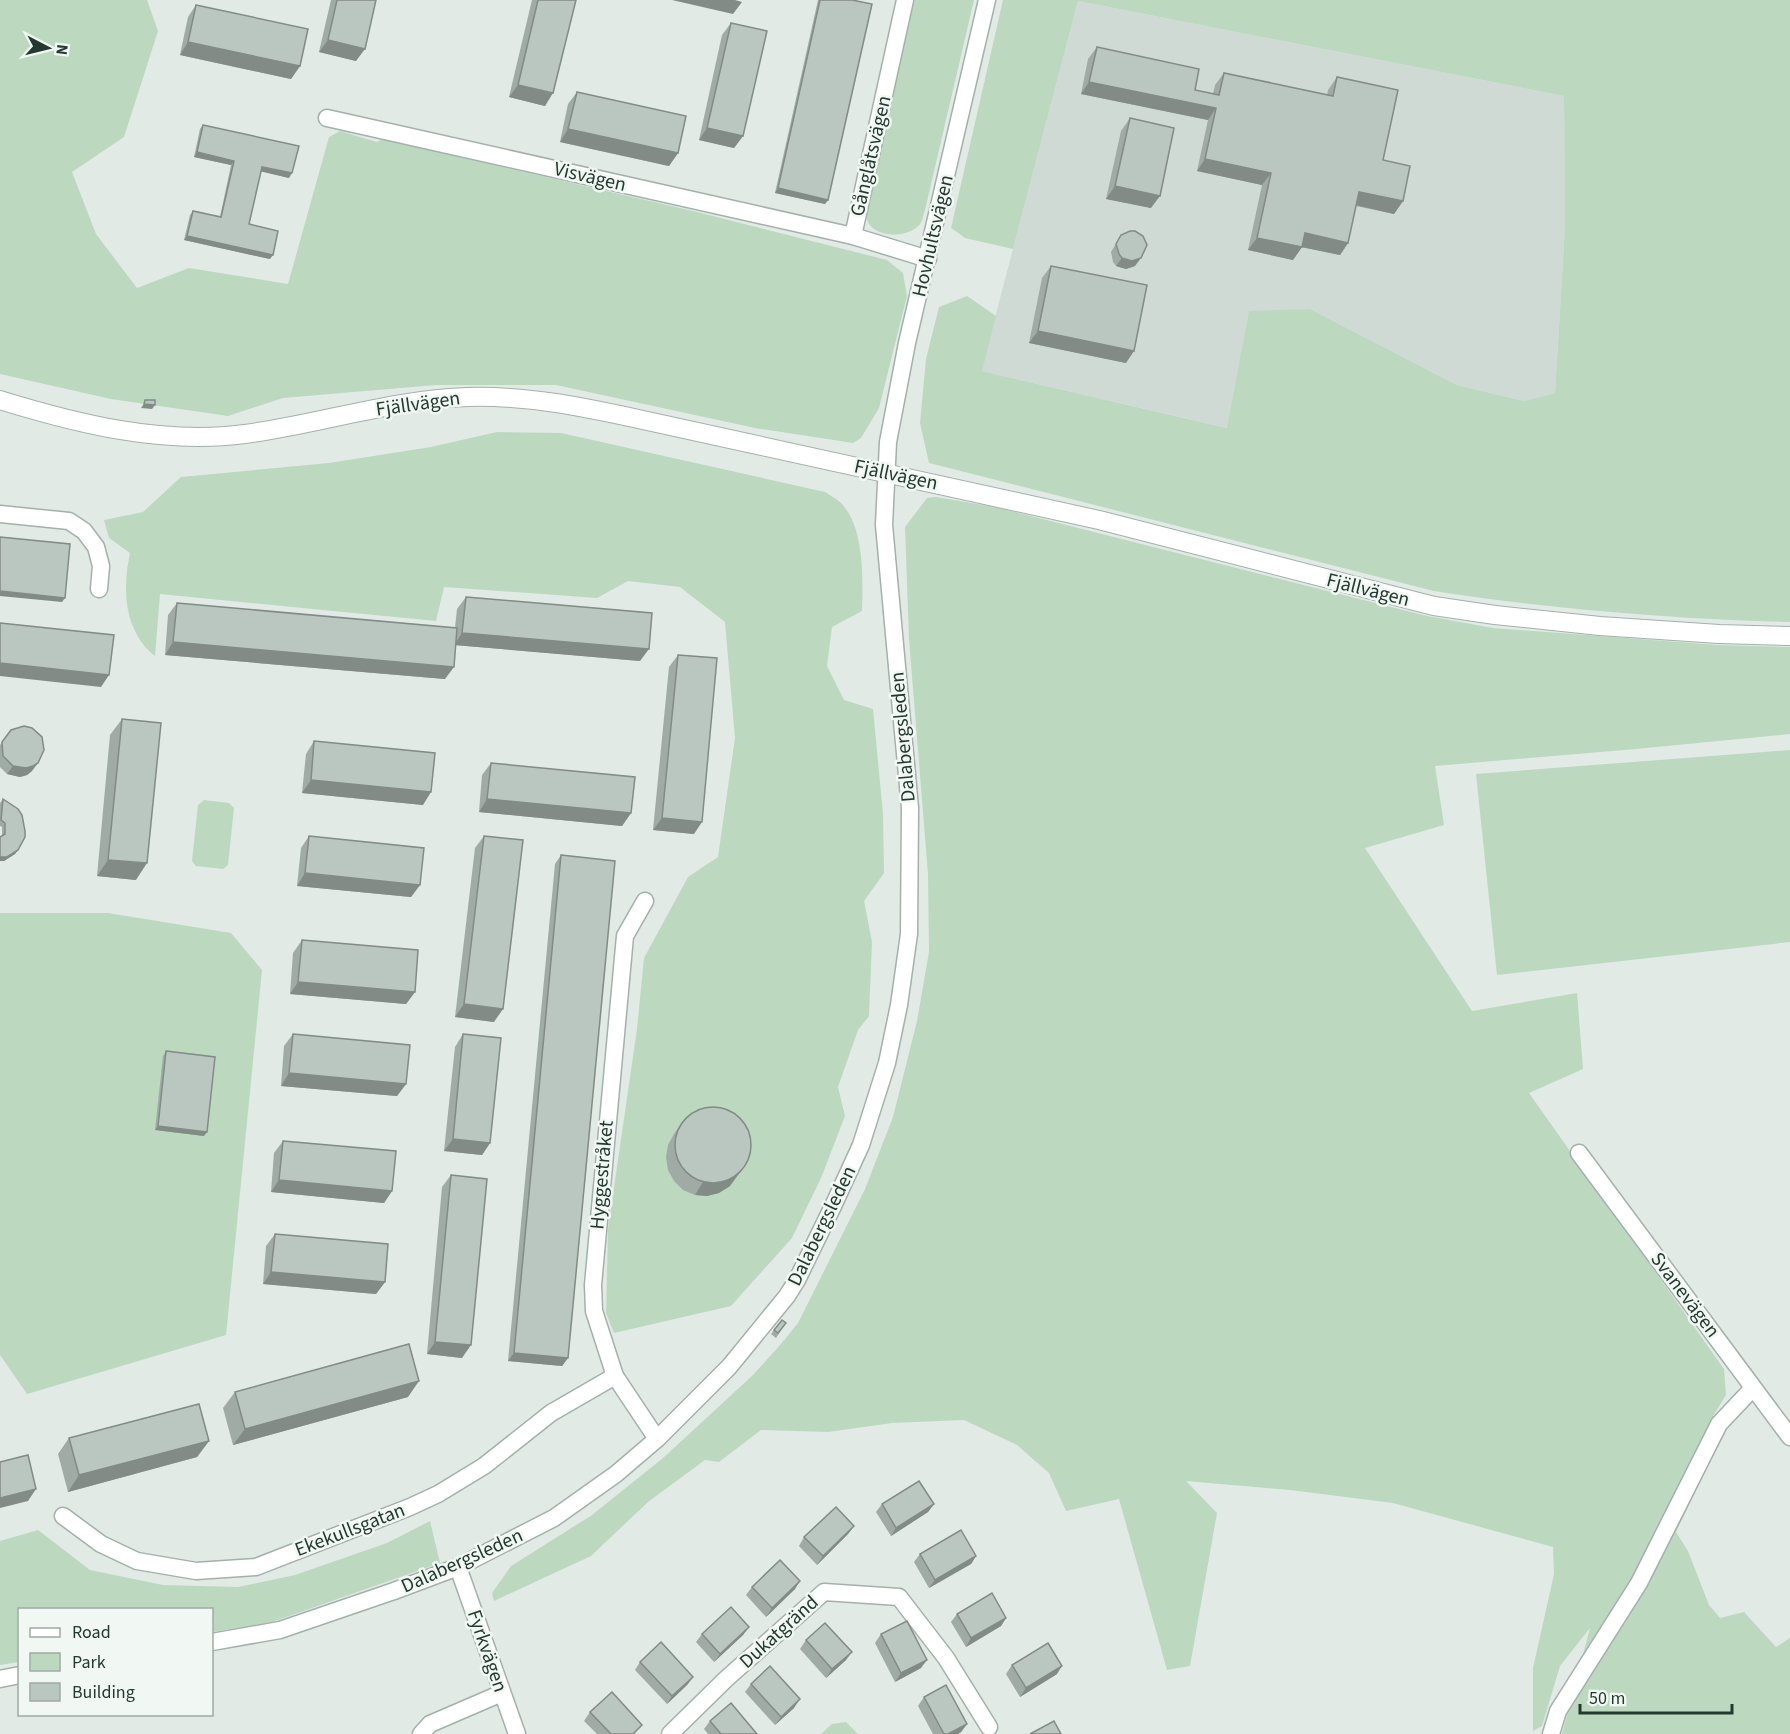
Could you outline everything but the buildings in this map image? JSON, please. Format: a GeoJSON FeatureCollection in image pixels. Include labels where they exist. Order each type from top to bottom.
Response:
{"type":"FeatureCollection","features":[{"type":"Feature","properties":{"kind":"street","name":"Gånglåtsvägen"},"geometry":{"type":"LineString","coordinates":[[905,0],[853,236],[928,259]]}},
{"type":"Feature","properties":{"kind":"street","name":"Hovhultsvägen"},"geometry":{"type":"LineString","coordinates":[[886,474],[888,442],[907,343],[987,0]]}},
{"type":"Feature","properties":{"kind":"street","name":"Visvägen"},"geometry":{"type":"LineString","coordinates":[[327,118],[853,236]]}},
{"type":"Feature","properties":{"kind":"street","name":"Fjällvägen"},"geometry":{"type":"LineString","coordinates":[[0,400],[58,418],[99,426],[210,438],[329,420],[425,399],[509,397],[583,407],[1099,520],[1434,606],[1600,626],[1790,636]]}},
{"type":"Feature","properties":{"kind":"street","name":"Dalabergsleden"},"geometry":{"type":"LineString","coordinates":[[213,1642],[280,1630],[458,1567],[554,1518],[616,1474],[657,1439],[729,1367],[770,1319],[797,1280],[861,1145],[887,1063],[899,1005],[909,934],[910,808],[884,525],[886,474]]}},
{"type":"Feature","properties":{"kind":"street"},"geometry":{"type":"LineString","coordinates":[[0,514],[69,522],[84,531],[96,547],[101,566],[99,589]]}},
{"type":"Feature","properties":{"kind":"street","name":"Hyggestråket"},"geometry":{"type":"LineString","coordinates":[[645,901],[625,936],[595,1254],[594,1311],[615,1376],[657,1439]]}},
{"type":"Feature","properties":{"kind":"street","name":"Svanevägen"},"geometry":{"type":"LineString","coordinates":[[1579,1153],[1790,1437]]}},
{"type":"Feature","properties":{"kind":"street","name":"Ekekullsgatan"},"geometry":{"type":"LineString","coordinates":[[63,1516],[101,1544],[137,1561],[196,1571],[256,1567],[438,1494],[484,1466],[551,1413],[615,1376]]}},
{"type":"Feature","properties":{"kind":"street"},"geometry":{"type":"LineString","coordinates":[[1551,1734],[1558,1711],[1639,1583],[1719,1424],[1753,1388]]}},
{"type":"Feature","properties":{"kind":"street","name":"Fyrkvägen"},"geometry":{"type":"LineString","coordinates":[[458,1567],[517,1734]]}},
{"type":"Feature","properties":{"kind":"street","name":"Dukatgränd"},"geometry":{"type":"LineString","coordinates":[[670,1734],[726,1679],[824,1592],[899,1597],[946,1658],[989,1727]]}},
{"type":"Feature","properties":{"kind":"street"},"geometry":{"type":"LineString","coordinates":[[0,1679],[18,1675]]}},
{"type":"Feature","properties":{"kind":"street"},"geometry":{"type":"LineString","coordinates":[[421,1734],[430,1724],[502,1693]]}},
{"type":"Feature","properties":{"kind":"shaded area"},"geometry":{"type":"Polygon","coordinates":[[[1078,1],[1564,96],[1565,226],[1555,393],[1524,401],[1457,385],[1310,309],[1249,312],[1228,428],[981,371],[1078,1]]]}},
{"type":"Feature","properties":{"kind":"green space"},"geometry":{"type":"Polygon","coordinates":[[[0,0],[147,0],[158,31],[124,137],[72,172],[96,234],[137,288],[189,268],[288,284],[329,137],[340,131],[377,142],[382,139],[693,211],[887,260],[903,273],[907,296],[879,408],[861,438],[853,443],[755,428],[556,385],[436,385],[283,398],[228,416],[111,399],[0,374],[0,0]]]}},
{"type":"Feature","properties":{"kind":"green space"},"geometry":{"type":"Polygon","coordinates":[[[914,0],[974,0],[922,220],[919,226],[906,233],[886,234],[873,229],[868,223],[865,211],[914,0]]]}},
{"type":"Feature","properties":{"kind":"green space"},"geometry":{"type":"Polygon","coordinates":[[[1003,0],[1790,0],[1790,622],[1611,612],[1434,591],[929,463],[920,423],[926,359],[939,307],[967,296],[996,316],[982,371],[1227,428],[1249,311],[1310,309],[1457,385],[1524,401],[1555,393],[1565,226],[1564,96],[1078,1],[1013,249],[965,238],[951,228],[1003,0]]]}},
{"type":"Feature","properties":{"kind":"green space"},"geometry":{"type":"Polygon","coordinates":[[[497,432],[561,433],[825,492],[848,512],[854,525],[861,554],[862,611],[832,627],[827,666],[844,700],[873,709],[883,814],[884,873],[864,901],[872,942],[869,1016],[858,1030],[838,1087],[845,1116],[821,1178],[792,1238],[731,1306],[614,1333],[606,1313],[608,1229],[637,1029],[644,958],[688,877],[718,857],[735,738],[725,622],[680,587],[628,581],[597,598],[444,587],[436,621],[160,594],[155,656],[137,635],[131,622],[126,595],[130,553],[109,538],[104,520],[143,512],[181,477],[329,463],[431,447],[497,432]]]}},
{"type":"Feature","properties":{"kind":"green space"},"geometry":{"type":"Polygon","coordinates":[[[936,497],[995,507],[1427,616],[1493,628],[1718,645],[1790,647],[1790,734],[1435,766],[1444,825],[1365,848],[1472,1011],[1577,993],[1583,1069],[1529,1093],[1724,1369],[1726,1395],[1713,1416],[1730,1421],[1676,1532],[1688,1551],[1709,1605],[1720,1618],[1744,1612],[1776,1647],[1790,1638],[1790,1734],[1562,1734],[1590,1628],[1560,1666],[1542,1726],[1533,1731],[1533,1668],[1554,1574],[1553,1547],[1393,1503],[1290,1490],[1186,1481],[1217,1513],[1190,1666],[1167,1670],[1119,1499],[1066,1511],[1049,1473],[1017,1445],[964,1420],[892,1423],[828,1432],[761,1430],[719,1462],[705,1460],[648,1502],[591,1556],[494,1601],[492,1593],[511,1566],[592,1515],[663,1458],[753,1375],[781,1344],[798,1323],[865,1189],[893,1117],[917,1021],[929,952],[928,874],[909,639],[905,527],[927,498],[936,497]]]}},
{"type":"Feature","properties":{"kind":"green space"},"geometry":{"type":"Polygon","coordinates":[[[1790,750],[1790,942],[1497,975],[1476,774],[1790,750]]]}},
{"type":"Feature","properties":{"kind":"green space"},"geometry":{"type":"Polygon","coordinates":[[[204,800],[229,803],[234,808],[228,865],[223,869],[196,866],[192,861],[198,805],[204,800]]]}},
{"type":"Feature","properties":{"kind":"green space"},"geometry":{"type":"Polygon","coordinates":[[[0,913],[108,913],[231,933],[262,970],[226,1335],[27,1394],[0,1355],[0,913]]]}},
{"type":"Feature","properties":{"kind":"green space"},"geometry":{"type":"Polygon","coordinates":[[[430,1521],[440,1563],[272,1622],[213,1632],[213,1608],[18,1608],[18,1662],[0,1665],[0,1541],[38,1530],[90,1570],[163,1585],[238,1587],[295,1575],[387,1543],[430,1521]]]}},
{"type":"Feature","properties":{"kind":"green space"},"geometry":{"type":"Polygon","coordinates":[[[846,1722],[858,1734],[821,1734],[832,1724],[846,1722]]]}}]}
